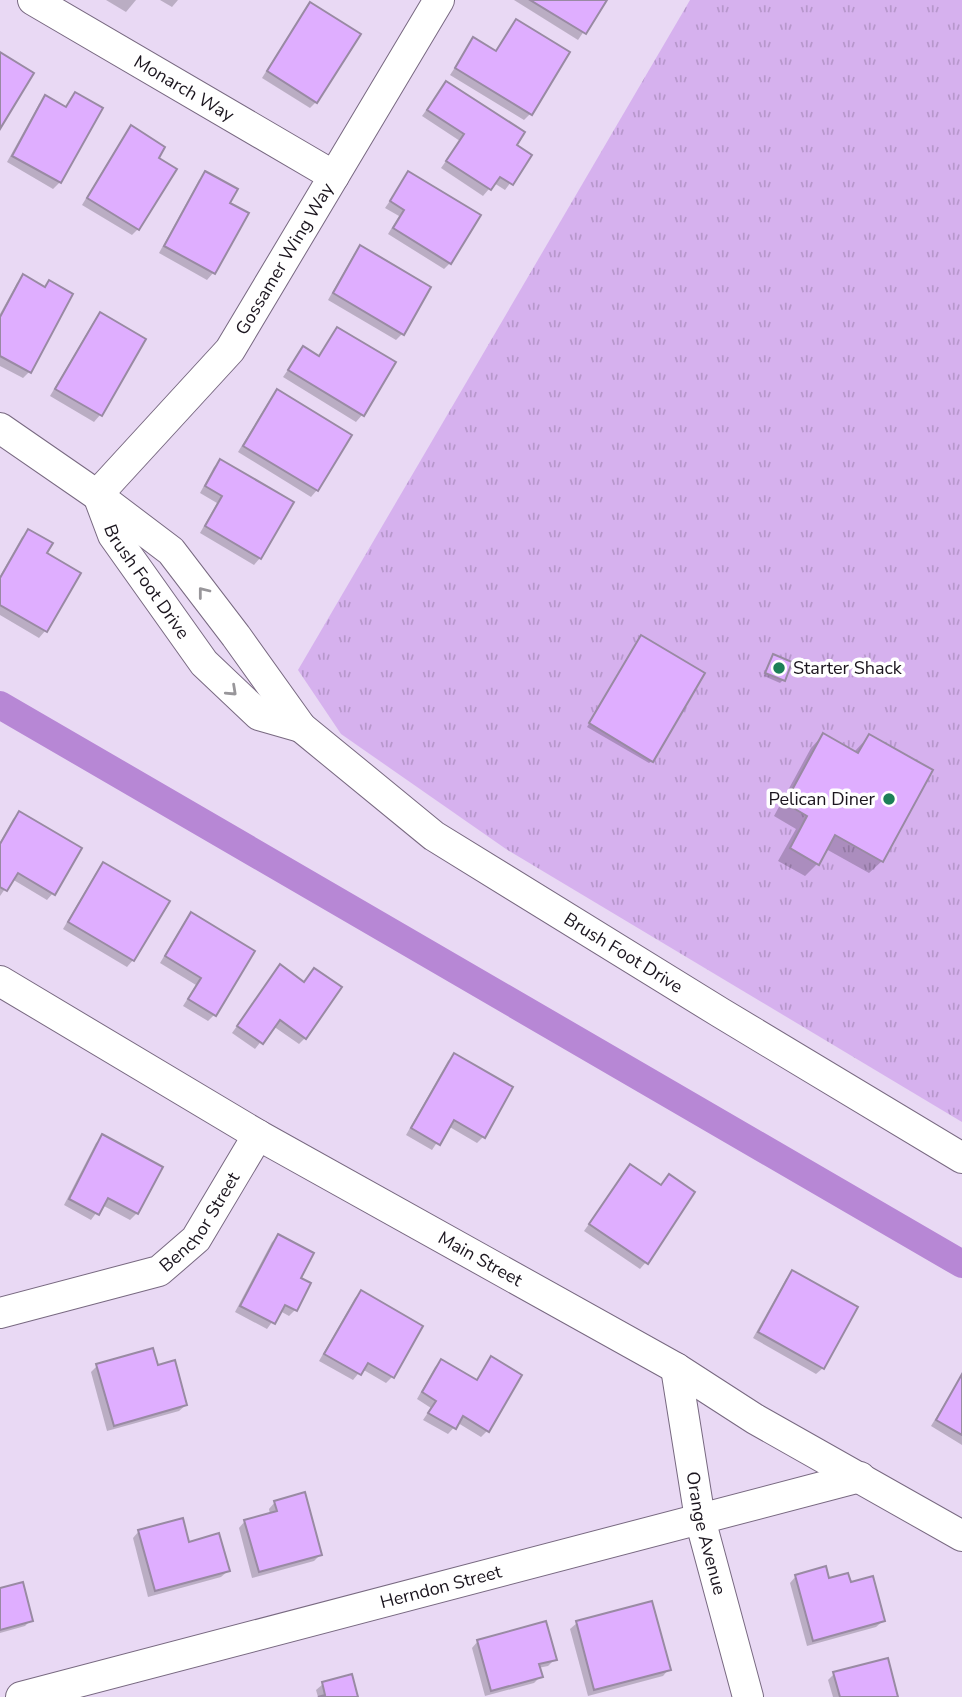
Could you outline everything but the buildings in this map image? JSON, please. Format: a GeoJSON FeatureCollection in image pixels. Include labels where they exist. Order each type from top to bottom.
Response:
{"type":"FeatureCollection","features":[{"type":"Feature","properties":{"kind":"street","name":"Monarch Way"},"geometry":{"type":"LineString","coordinates":[[33,0],[334,176]]}},
{"type":"Feature","properties":{"kind":"street","name":"Gossamer Wing Way"},"geometry":{"type":"LineString","coordinates":[[97,495],[230,350],[439,0]]}},
{"type":"Feature","properties":{"kind":"street","name":"Brush Foot Drive"},"geometry":{"type":"LineString","coordinates":[[0,428],[97,495],[171,551],[301,727],[434,836],[962,1158]]}},
{"type":"Feature","properties":{"kind":"street","name":"Brush Foot Drive"},"geometry":{"type":"LineString","coordinates":[[97,495],[113,535],[204,663],[258,715],[301,727]]}},
{"type":"Feature","properties":{"kind":"street"},"geometry":{"type":"LineString","coordinates":[[204,663],[236,636]]}},
{"type":"Feature","properties":{"kind":"street","name":"Main Street"},"geometry":{"type":"LineString","coordinates":[[0,981],[258,1135],[676,1368],[755,1419],[962,1536]]}},
{"type":"Feature","properties":{"kind":"street","name":"Benchor Street"},"geometry":{"type":"LineString","coordinates":[[0,1313],[159,1271],[196,1239],[258,1135]]}},
{"type":"Feature","properties":{"kind":"street","name":"Orange Avenue"},"geometry":{"type":"LineString","coordinates":[[676,1368],[700,1519],[748,1697]]}},
{"type":"Feature","properties":{"kind":"street","name":"Herndon Street"},"geometry":{"type":"LineString","coordinates":[[21,1697],[860,1477]]}},
{"type":"Feature","properties":{"kind":"green space"},"geometry":{"type":"Polygon","coordinates":[[[690,0],[962,0],[962,1122],[506,849],[341,734],[298,670],[690,0]]]}},
{"type":"Feature","properties":{"kind":"waterway"},"geometry":{"type":"LineString","coordinates":[[0,705],[962,1264]]}},
{"type":"Feature","properties":{"kind":"place","name":"Starter Shack"},"geometry":{"type":"Point","coordinates":[779,668]}},
{"type":"Feature","properties":{"kind":"place","name":"Pelican Diner"},"geometry":{"type":"Point","coordinates":[889,799]}}]}
